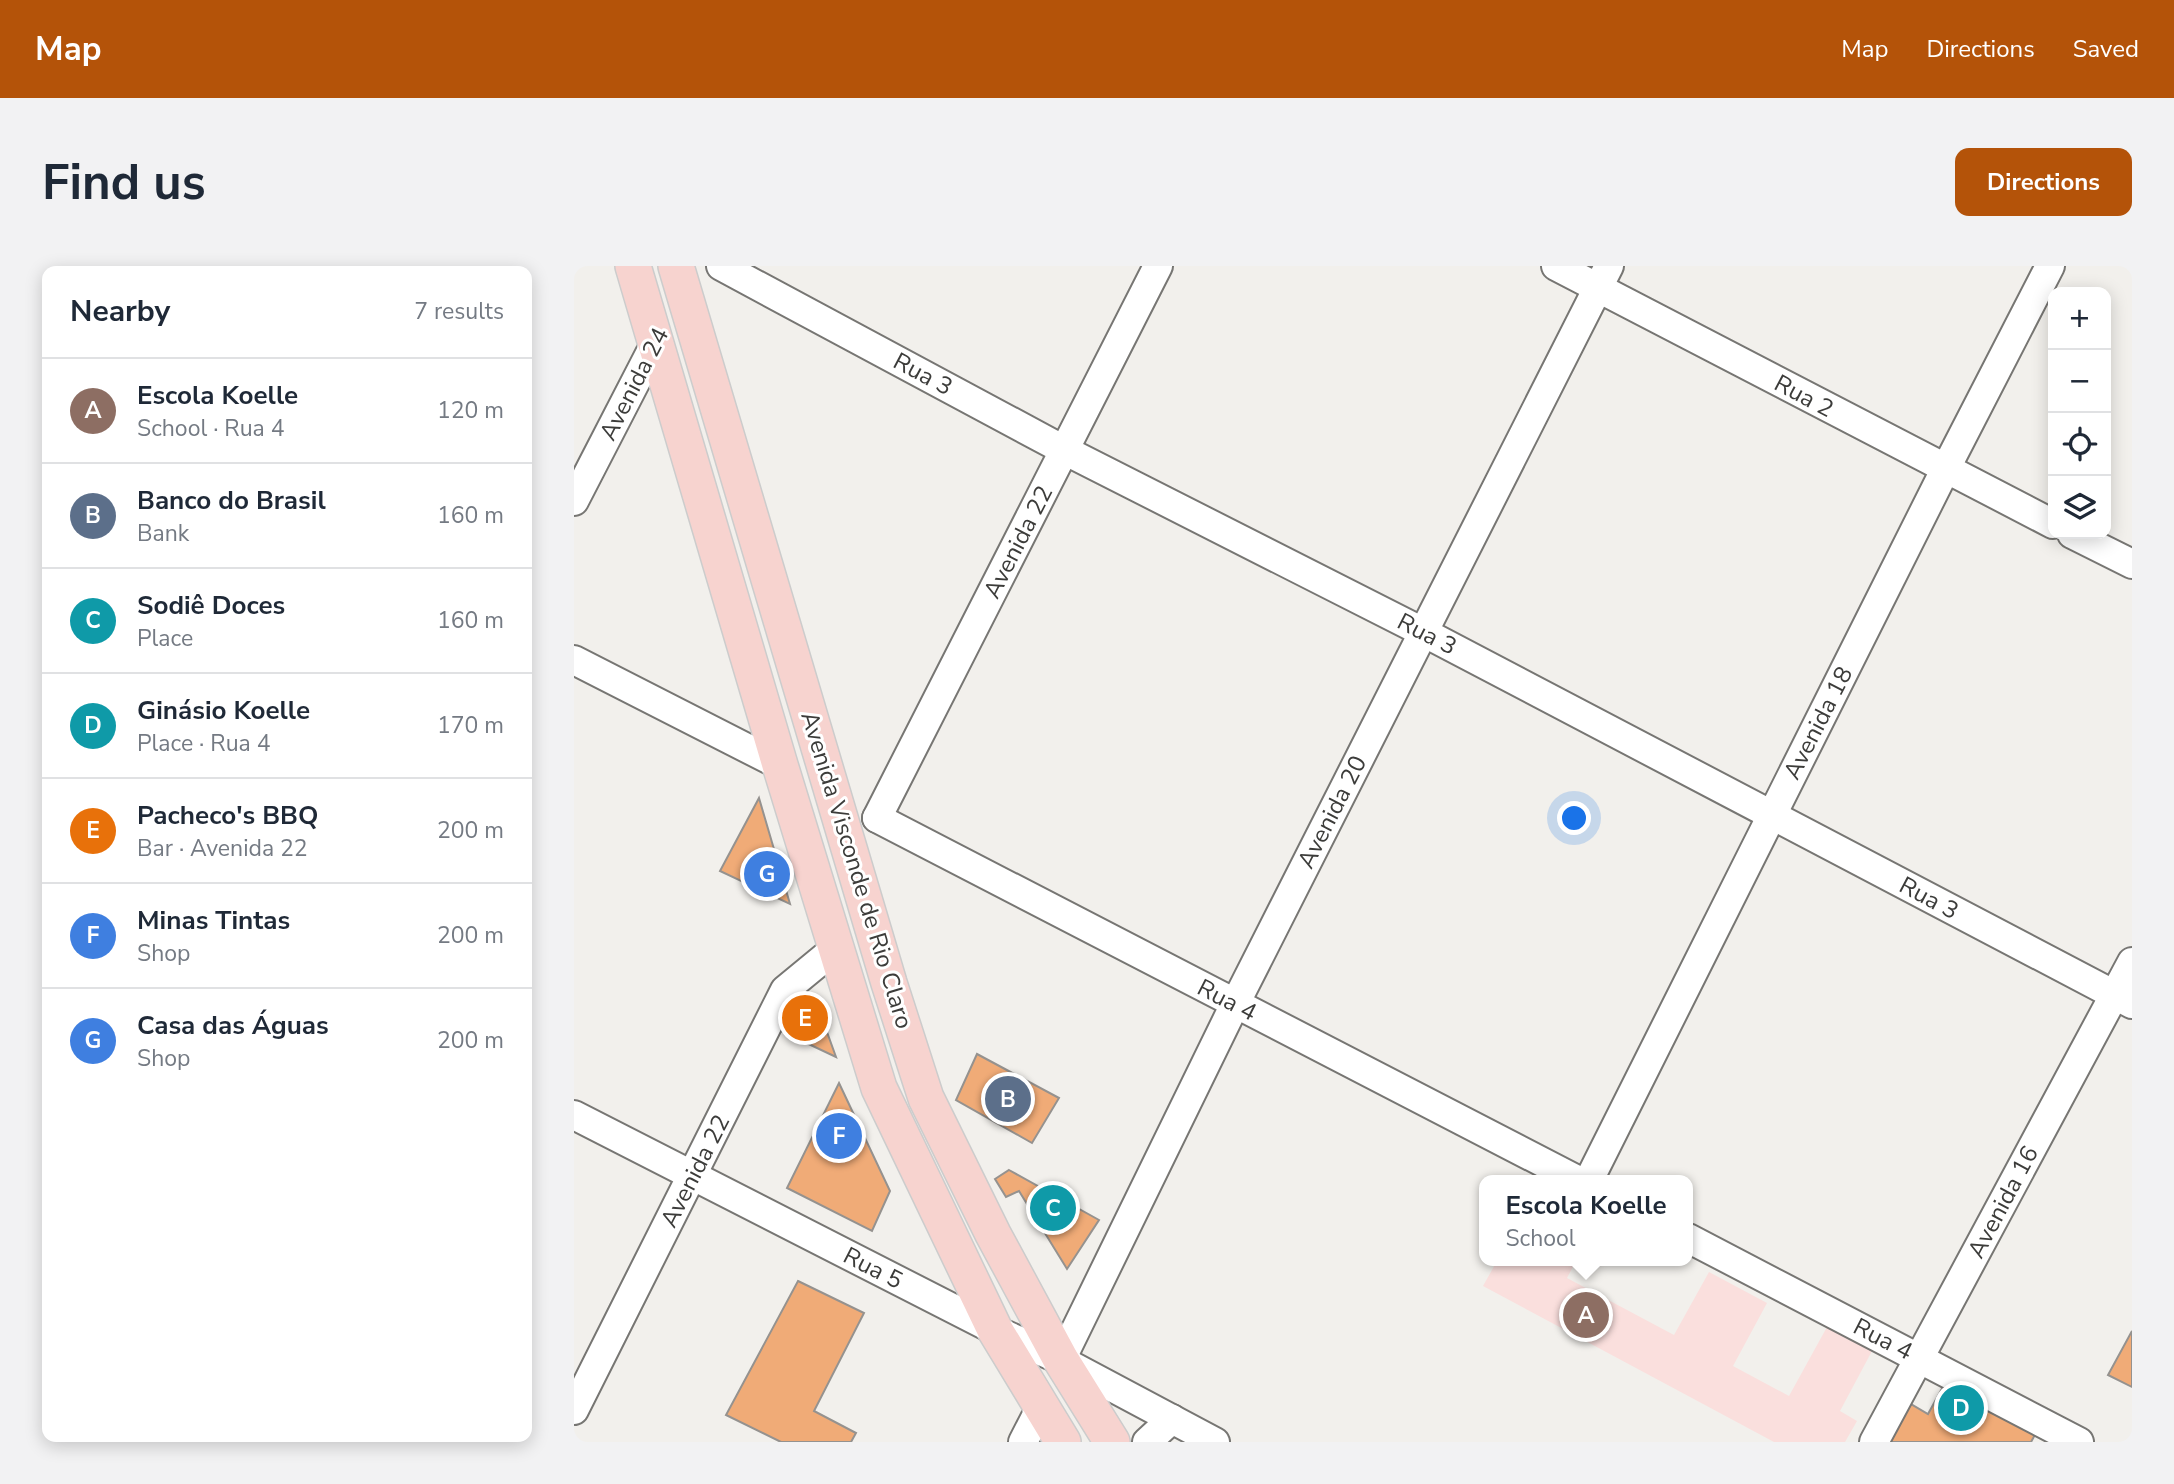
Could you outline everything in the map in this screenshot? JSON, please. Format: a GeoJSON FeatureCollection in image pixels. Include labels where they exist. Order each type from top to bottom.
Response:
{"type":"FeatureCollection","features":[{"type":"Feature","properties":{"kind":"main road","name":"Avenida Visconde de Rio Claro"},"geometry":{"type":"LineString","coordinates":[[633,266],[780,765],[879,1088],[995,1330],[1063,1442]]}},
{"type":"Feature","properties":{"kind":"main road","name":"Avenida Visconde de Rio Claro"},"geometry":{"type":"LineString","coordinates":[[684,274],[889,983],[926,1098],[993,1234],[1061,1360],[1112,1442]]}},
{"type":"Feature","properties":{"kind":"main road","name":"Avenida 24"},"geometry":{"type":"LineString","coordinates":[[656,342],[684,274]]}},
{"type":"Feature","properties":{"kind":"street","name":"Rua 3"},"geometry":{"type":"LineString","coordinates":[[722,266],[1064,450],[1423,632],[2123,999]]}},
{"type":"Feature","properties":{"kind":"street","name":"Avenida 22"},"geometry":{"type":"LineString","coordinates":[[877,818],[1158,266]]}},
{"type":"Feature","properties":{"kind":"street","name":"Rua 2"},"geometry":{"type":"LineString","coordinates":[[1556,266],[1603,277],[1945,470],[2048,522]]}},
{"type":"Feature","properties":{"kind":"street","name":"Avenida 18"},"geometry":{"type":"LineString","coordinates":[[1592,1175],[2050,266]]}},
{"type":"Feature","properties":{"kind":"street","name":"Avenida 20"},"geometry":{"type":"LineString","coordinates":[[1061,1360],[1235,1004],[1603,277]]}},
{"type":"Feature","properties":{"kind":"street","name":"Avenida 24"},"geometry":{"type":"LineString","coordinates":[[574,501],[656,342]]}},
{"type":"Feature","properties":{"kind":"street"},"geometry":{"type":"LineString","coordinates":[[2082,539],[2132,564]]}},
{"type":"Feature","properties":{"kind":"street"},"geometry":{"type":"LineString","coordinates":[[574,660],[780,765]]}},
{"type":"Feature","properties":{"kind":"street"},"geometry":{"type":"LineString","coordinates":[[844,826],[877,818]]}},
{"type":"Feature","properties":{"kind":"street","name":"Rua 4"},"geometry":{"type":"LineString","coordinates":[[877,818],[1567,1175]]}},
{"type":"Feature","properties":{"kind":"street","name":"Avenida 22"},"geometry":{"type":"LineString","coordinates":[[574,1410],[785,990],[836,948]]}},
{"type":"Feature","properties":{"kind":"street","name":"Avenida 16"},"geometry":{"type":"LineString","coordinates":[[1874,1442],[2123,999],[2132,962]]}},
{"type":"Feature","properties":{"kind":"street","name":"Rua 5"},"geometry":{"type":"LineString","coordinates":[[574,1115],[995,1330],[1061,1360],[1215,1442]]}},
{"type":"Feature","properties":{"kind":"street","name":"Rua 4"},"geometry":{"type":"LineString","coordinates":[[1693,1241],[2079,1442]]}},
{"type":"Feature","properties":{"kind":"street"},"geometry":{"type":"LineString","coordinates":[[1023,1442],[1041,1407]]}},
{"type":"Feature","properties":{"kind":"street"},"geometry":{"type":"LineString","coordinates":[[1147,1442],[1172,1419]]}},
{"type":"Feature","properties":{"kind":"shaded area"},"geometry":{"type":"Polygon","coordinates":[[[1494,1266],[1573,1266],[1567,1278],[1674,1335],[1709,1272],[1767,1303],[1733,1366],[1789,1396],[1827,1327],[1872,1351],[1840,1411],[1857,1421],[1845,1442],[1774,1442],[1483,1286],[1494,1266]]]}},
{"type":"Feature","properties":{"kind":"building"},"geometry":{"type":"Polygon","coordinates":[[[759,798],[790,904],[720,871],[759,798]]]}},
{"type":"Feature","properties":{"kind":"building"},"geometry":{"type":"Polygon","coordinates":[[[814,996],[836,1057],[781,1031],[796,1005],[814,996]]]}},
{"type":"Feature","properties":{"kind":"building"},"geometry":{"type":"Polygon","coordinates":[[[977,1054],[1059,1098],[1032,1143],[956,1100],[977,1054]]]}},
{"type":"Feature","properties":{"kind":"building"},"geometry":{"type":"Polygon","coordinates":[[[839,1083],[890,1191],[872,1231],[787,1188],[839,1083]]]}},
{"type":"Feature","properties":{"kind":"building"},"geometry":{"type":"Polygon","coordinates":[[[1009,1170],[1099,1220],[1067,1269],[1019,1191],[1006,1197],[995,1179],[1009,1170]]]}},
{"type":"Feature","properties":{"kind":"building"},"geometry":{"type":"Polygon","coordinates":[[[798,1281],[864,1313],[814,1411],[856,1433],[851,1442],[781,1442],[726,1415],[798,1281]]]}},
{"type":"Feature","properties":{"kind":"building"},"geometry":{"type":"Polygon","coordinates":[[[2132,1331],[2132,1387],[2108,1375],[2132,1331]]]}},
{"type":"Feature","properties":{"kind":"building"},"geometry":{"type":"Polygon","coordinates":[[[1945,1383],[2036,1433],[2031,1442],[1888,1442],[1909,1403],[1928,1414],[1945,1383]]]}},
{"type":"Feature","properties":{"kind":"place","name":"Casa das Águas"},"geometry":{"type":"Point","coordinates":[767,874]}},
{"type":"Feature","properties":{"kind":"place","name":"Pacheco's BBQ"},"geometry":{"type":"Point","coordinates":[805,1018]}},
{"type":"Feature","properties":{"kind":"place","name":"Banco do Brasil"},"geometry":{"type":"Point","coordinates":[1008,1099]}},
{"type":"Feature","properties":{"kind":"place","name":"Minas Tintas"},"geometry":{"type":"Point","coordinates":[839,1136]}},
{"type":"Feature","properties":{"kind":"place","name":"Sodiê Doces"},"geometry":{"type":"Point","coordinates":[1053,1208]}},
{"type":"Feature","properties":{"kind":"place","name":"Escola Koelle"},"geometry":{"type":"Point","coordinates":[1586,1315]}},
{"type":"Feature","properties":{"kind":"place","name":"Ginásio Koelle"},"geometry":{"type":"Point","coordinates":[1961,1408]}}]}
